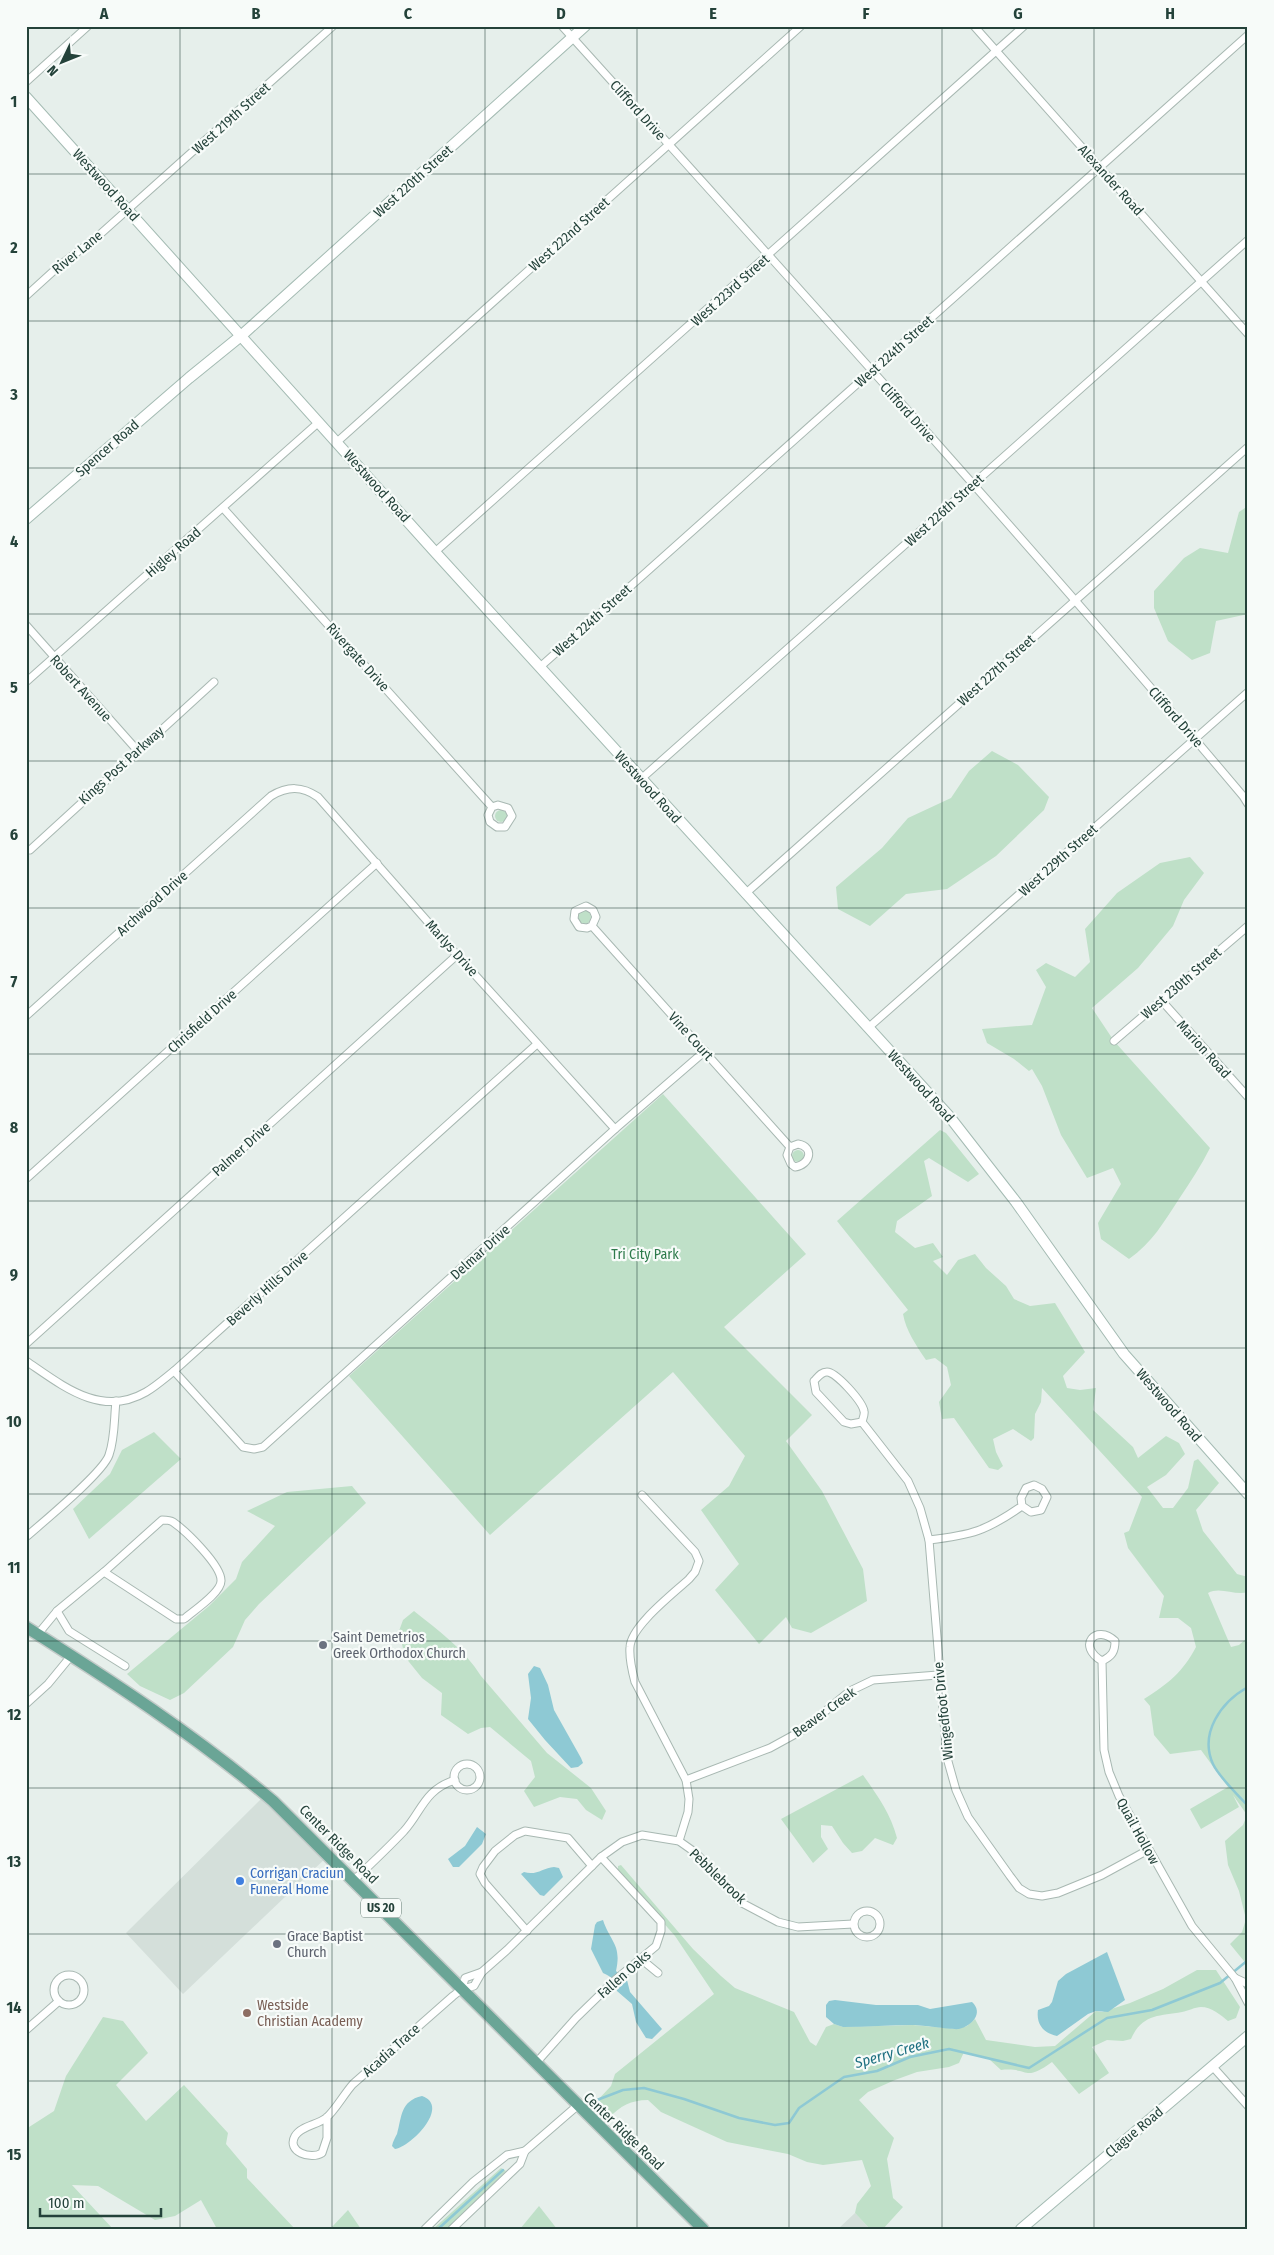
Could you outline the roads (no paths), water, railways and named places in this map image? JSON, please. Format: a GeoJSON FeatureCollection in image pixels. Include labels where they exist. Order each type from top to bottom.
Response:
{"type":"FeatureCollection","features":[{"type":"Feature","properties":{"kind":"main road","name":"Center Ridge Road"},"geometry":{"type":"LineString","coordinates":[[26,1627],[160,1713],[229,1764],[273,1801],[354,1880],[577,2106],[703,2229]]}},
{"type":"Feature","properties":{"kind":"street"},"geometry":{"type":"LineString","coordinates":[[26,82],[88,26]]}},
{"type":"Feature","properties":{"kind":"street","name":"West 219th Street"},"geometry":{"type":"LineString","coordinates":[[128,209],[333,26]]}},
{"type":"Feature","properties":{"kind":"street","name":"Clifford Drive"},"geometry":{"type":"LineString","coordinates":[[562,26],[973,484],[1195,739],[1248,804]]}},
{"type":"Feature","properties":{"kind":"street","name":"West 220th Street"},"geometry":{"type":"LineString","coordinates":[[189,378],[242,335],[585,26]]}},
{"type":"Feature","properties":{"kind":"street","name":"West 222nd Street"},"geometry":{"type":"LineString","coordinates":[[337,442],[801,26]]}},
{"type":"Feature","properties":{"kind":"street","name":"Alexander Road"},"geometry":{"type":"LineString","coordinates":[[974,26],[1248,334]]}},
{"type":"Feature","properties":{"kind":"street","name":"West 223rd Street"},"geometry":{"type":"LineString","coordinates":[[435,552],[1024,26]]}},
{"type":"Feature","properties":{"kind":"street","name":"West 224th Street"},"geometry":{"type":"LineString","coordinates":[[540,666],[1248,34]]}},
{"type":"Feature","properties":{"kind":"street","name":"Westwood Road"},"geometry":{"type":"LineString","coordinates":[[26,97],[242,335],[435,552],[949,1116],[1016,1202],[1124,1354],[1248,1494]]}},
{"type":"Feature","properties":{"kind":"street","name":"River Lane"},"geometry":{"type":"LineString","coordinates":[[26,296],[128,209]]}},
{"type":"Feature","properties":{"kind":"street","name":"West 226th Street"},"geometry":{"type":"LineString","coordinates":[[641,779],[1248,240]]}},
{"type":"Feature","properties":{"kind":"street","name":"Spencer Road"},"geometry":{"type":"LineString","coordinates":[[26,519],[189,378]]}},
{"type":"Feature","properties":{"kind":"street","name":"Higley Road"},"geometry":{"type":"LineString","coordinates":[[26,682],[319,422]]}},
{"type":"Feature","properties":{"kind":"street","name":"West 227th Street"},"geometry":{"type":"LineString","coordinates":[[745,894],[1248,447]]}},
{"type":"Feature","properties":{"kind":"street","name":"Rivergate Drive"},"geometry":{"type":"LineString","coordinates":[[223,508],[492,807]]}},
{"type":"Feature","properties":{"kind":"street","name":"Robert Avenue"},"geometry":{"type":"LineString","coordinates":[[26,625],[137,750]]}},
{"type":"Feature","properties":{"kind":"street","name":"Kings Post Parkway"},"geometry":{"type":"LineString","coordinates":[[30,850],[137,750],[214,682]]}},
{"type":"Feature","properties":{"kind":"street","name":"West 229th Street"},"geometry":{"type":"LineString","coordinates":[[868,1028],[1248,692]]}},
{"type":"Feature","properties":{"kind":"street","name":"Marlys Drive"},"geometry":{"type":"LineString","coordinates":[[279,792],[287,789],[303,789],[318,798],[615,1129]]}},
{"type":"Feature","properties":{"kind":"street","name":"Archwood Drive"},"geometry":{"type":"LineString","coordinates":[[26,1016],[279,792]]}},
{"type":"Feature","properties":{"kind":"street","name":"Chrisfield Drive"},"geometry":{"type":"LineString","coordinates":[[26,1179],[377,863]]}},
{"type":"Feature","properties":{"kind":"street","name":"Vine Court"},"geometry":{"type":"LineString","coordinates":[[592,926],[790,1147]]}},
{"type":"Feature","properties":{"kind":"street","name":"West 230th Street"},"geometry":{"type":"LineString","coordinates":[[1114,1041],[1248,926]]}},
{"type":"Feature","properties":{"kind":"street","name":"Palmer Drive"},"geometry":{"type":"LineString","coordinates":[[26,1344],[457,955]]}},
{"type":"Feature","properties":{"kind":"street","name":"Marion Road"},"geometry":{"type":"LineString","coordinates":[[1161,1000],[1248,1097]]}},
{"type":"Feature","properties":{"kind":"street","name":"Beverly Hills Drive"},"geometry":{"type":"LineString","coordinates":[[116,1401],[134,1398],[147,1392],[174,1371],[538,1044]]}},
{"type":"Feature","properties":{"kind":"street","name":"Delmar Drive"},"geometry":{"type":"LineString","coordinates":[[174,1371],[243,1446],[254,1449],[263,1447],[704,1051]]}},
{"type":"Feature","properties":{"kind":"street"},"geometry":{"type":"LineString","coordinates":[[26,1361],[84,1397],[116,1401],[114,1434],[109,1457],[98,1472],[26,1537]]}},
{"type":"Feature","properties":{"kind":"street","name":"Wingedfoot Drive"},"geometry":{"type":"LineString","coordinates":[[825,1372],[832,1373],[850,1390],[865,1412],[862,1422],[851,1424],[844,1422],[838,1416],[816,1392],[814,1381],[818,1376],[825,1372]]}},
{"type":"Feature","properties":{"kind":"street","name":"Wingedfoot Drive"},"geometry":{"type":"LineString","coordinates":[[862,1422],[908,1481],[920,1508],[928,1540],[938,1675],[947,1758],[956,1790],[968,1817],[1019,1888],[1030,1894],[1042,1896],[1058,1893],[1102,1876],[1148,1850]]}},
{"type":"Feature","properties":{"kind":"street"},"geometry":{"type":"LineString","coordinates":[[642,1495],[695,1552],[699,1561],[695,1572],[639,1628],[630,1645],[631,1665],[635,1682],[686,1780],[689,1799],[688,1812],[679,1841]]}},
{"type":"Feature","properties":{"kind":"street"},"geometry":{"type":"LineString","coordinates":[[928,1540],[967,1535],[991,1527],[1022,1506]]}},
{"type":"Feature","properties":{"kind":"street"},"geometry":{"type":"LineString","coordinates":[[38,1634],[57,1611],[162,1520],[172,1521],[197,1544],[220,1571],[222,1582],[218,1591],[184,1619],[176,1619],[104,1572]]}},
{"type":"Feature","properties":{"kind":"street"},"geometry":{"type":"LineString","coordinates":[[57,1611],[70,1631],[125,1666]]}},
{"type":"Feature","properties":{"kind":"street"},"geometry":{"type":"LineString","coordinates":[[26,1704],[48,1684],[71,1656]]}},
{"type":"Feature","properties":{"kind":"street","name":"Quail Hollow"},"geometry":{"type":"LineString","coordinates":[[1102,1661],[1104,1750],[1109,1772],[1119,1796],[1192,1926],[1235,1978],[1248,2003]]}},
{"type":"Feature","properties":{"kind":"street","name":"Beaver Creek"},"geometry":{"type":"LineString","coordinates":[[686,1780],[770,1748],[801,1731],[850,1691],[873,1680],[938,1675]]}},
{"type":"Feature","properties":{"kind":"street"},"geometry":{"type":"LineString","coordinates":[[354,1880],[405,1830],[424,1800],[442,1785],[455,1780]]}},
{"type":"Feature","properties":{"kind":"street"},"geometry":{"type":"LineString","coordinates":[[527,1931],[485,1883],[480,1874],[483,1866],[495,1851],[515,1835],[525,1831],[537,1832],[568,1838],[592,1866]]}},
{"type":"Feature","properties":{"kind":"street","name":"Pebblebrook"},"geometry":{"type":"LineString","coordinates":[[482,1972],[465,1978],[462,1989],[474,1986],[482,1972],[527,1931],[601,1857],[622,1842],[642,1835],[679,1841],[696,1853],[735,1896],[760,1914],[778,1922],[798,1927],[853,1924]]}},
{"type":"Feature","properties":{"kind":"street","name":"Fallen Oaks"},"geometry":{"type":"LineString","coordinates":[[536,2063],[576,2018],[614,1981],[656,1946],[661,1931],[661,1922],[601,1857]]}},
{"type":"Feature","properties":{"kind":"street"},"geometry":{"type":"LineString","coordinates":[[641,1959],[658,1973]]}},
{"type":"Feature","properties":{"kind":"street"},"geometry":{"type":"LineString","coordinates":[[69,1976],[78,1978],[84,1991],[81,2000],[72,2005],[63,2004],[59,2001],[54,1992],[56,1983],[60,1979],[69,1976]]}},
{"type":"Feature","properties":{"kind":"street","name":"Quail Hollow"},"geometry":{"type":"LineString","coordinates":[[1235,1978],[1248,1984]]}},
{"type":"Feature","properties":{"kind":"street","name":"Acadia Trace"},"geometry":{"type":"LineString","coordinates":[[327,2117],[327,2138],[322,2153],[310,2156],[301,2154],[295,2146],[293,2139],[296,2133],[327,2117],[342,2095],[353,2084],[462,1989]]}},
{"type":"Feature","properties":{"kind":"street"},"geometry":{"type":"LineString","coordinates":[[26,2030],[59,2001]]}},
{"type":"Feature","properties":{"kind":"street","name":"Clague Road"},"geometry":{"type":"LineString","coordinates":[[1021,2229],[1214,2067],[1248,2036]]}},
{"type":"Feature","properties":{"kind":"street"},"geometry":{"type":"LineString","coordinates":[[1214,2067],[1248,2106]]}},
{"type":"Feature","properties":{"kind":"street"},"geometry":{"type":"LineString","coordinates":[[452,2229],[520,2164],[525,2151],[577,2106]]}},
{"type":"Feature","properties":{"kind":"street"},"geometry":{"type":"LineString","coordinates":[[425,2229],[473,2182],[507,2155],[525,2151]]}},
{"type":"Feature","properties":{"kind":"water"},"geometry":{"type":"Polygon","coordinates":[[[534,1666],[540,1668],[548,1685],[554,1710],[581,1758],[583,1763],[578,1767],[571,1768],[528,1719],[531,1698],[528,1674],[534,1666]]]}},
{"type":"Feature","properties":{"kind":"water"},"geometry":{"type":"Polygon","coordinates":[[[477,1827],[486,1834],[482,1844],[459,1867],[453,1867],[448,1859],[465,1846],[477,1827]]]}},
{"type":"Feature","properties":{"kind":"water"},"geometry":{"type":"Polygon","coordinates":[[[554,1867],[559,1868],[563,1877],[544,1896],[540,1895],[521,1874],[524,1872],[536,1872],[554,1867]]]}},
{"type":"Feature","properties":{"kind":"water"},"geometry":{"type":"Polygon","coordinates":[[[603,1920],[616,1949],[616,1971],[623,1979],[627,1980],[630,1992],[662,2029],[652,2039],[646,2038],[636,2022],[632,2004],[617,1991],[613,1980],[603,1973],[591,1949],[595,1925],[603,1920]]]}},
{"type":"Feature","properties":{"kind":"water"},"geometry":{"type":"Polygon","coordinates":[[[1107,1952],[1125,2000],[1108,2012],[1096,2011],[1088,2014],[1057,2036],[1044,2030],[1039,2024],[1038,2010],[1049,2006],[1052,2002],[1058,1981],[1066,1974],[1107,1952]]]}},
{"type":"Feature","properties":{"kind":"water"},"geometry":{"type":"Polygon","coordinates":[[[835,2000],[876,2005],[918,2005],[930,2009],[972,2002],[977,2010],[977,2015],[972,2022],[959,2029],[913,2025],[843,2027],[834,2024],[826,2017],[826,2005],[829,2001],[835,2000]]]}},
{"type":"Feature","properties":{"kind":"water"},"geometry":{"type":"Polygon","coordinates":[[[422,2096],[430,2101],[432,2108],[430,2117],[418,2134],[402,2147],[395,2149],[392,2146],[393,2141],[397,2134],[403,2110],[415,2098],[422,2096]]]}},
{"type":"Feature","properties":{"kind":"waterway","name":"Sperry Creek"},"geometry":{"type":"LineString","coordinates":[[1248,1687],[1238,1693],[1221,1710],[1211,1730],[1209,1741],[1209,1752],[1213,1764],[1224,1780],[1248,1806]]}},
{"type":"Feature","properties":{"kind":"waterway","name":"Sperry Creek"},"geometry":{"type":"LineString","coordinates":[[597,2100],[623,2090],[644,2088],[684,2099],[739,2118],[775,2125],[789,2123],[799,2108],[844,2077],[877,2071],[910,2057],[949,2049],[1029,2068],[1107,2018],[1152,2010],[1220,1983],[1248,1960]]}},
{"type":"Feature","properties":{"kind":"waterway","name":"Sperry Creek"},"geometry":{"type":"LineString","coordinates":[[438,2229],[503,2170]]}},
{"type":"Feature","properties":{"kind":"place","name":"Saint Demetrios Greek Orthodox Church"},"geometry":{"type":"Point","coordinates":[323,1645]}},
{"type":"Feature","properties":{"kind":"place","name":"Corrigan Craciun Funeral Home"},"geometry":{"type":"Point","coordinates":[240,1881]}},
{"type":"Feature","properties":{"kind":"place","name":"Grace Baptist Church"},"geometry":{"type":"Point","coordinates":[277,1944]}},
{"type":"Feature","properties":{"kind":"place","name":"Westside Christian Academy"},"geometry":{"type":"Point","coordinates":[247,2013]}},
{"type":"Feature","properties":{"kind":"park label","name":"Tri City Park"},"geometry":{"type":"Point","coordinates":[645,1254]}}]}
